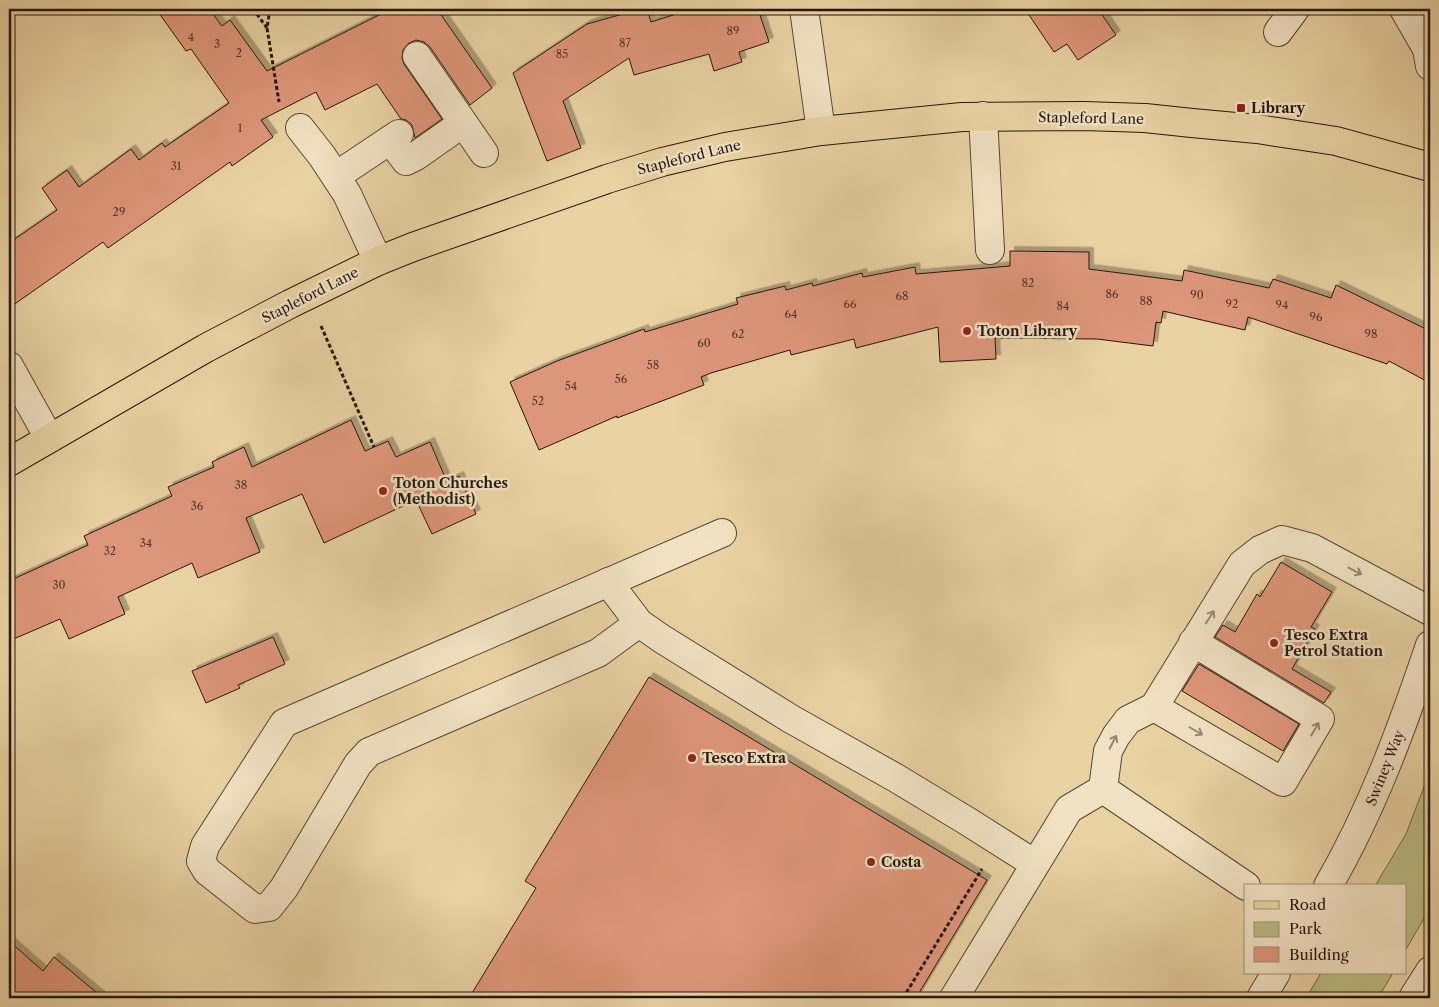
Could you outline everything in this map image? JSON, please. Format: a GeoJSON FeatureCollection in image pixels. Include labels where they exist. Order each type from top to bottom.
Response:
{"type":"FeatureCollection","features":[{"type":"Feature","properties":{"kind":"main road","name":"Stapleford Lane"},"geometry":{"type":"LineString","coordinates":[[9,462],[206,348],[307,295],[378,261],[561,195],[662,162],[725,147],[821,131],[983,116],[1084,116],[1146,118],[1257,129],[1336,141],[1430,167]]}},
{"type":"Feature","properties":{"kind":"street"},"geometry":{"type":"LineString","coordinates":[[804,9],[821,131]]}},
{"type":"Feature","properties":{"kind":"street"},"geometry":{"type":"LineString","coordinates":[[1278,32],[1295,9]]}},
{"type":"Feature","properties":{"kind":"street"},"geometry":{"type":"LineString","coordinates":[[1404,9],[1427,49],[1430,66]]}},
{"type":"Feature","properties":{"kind":"street"},"geometry":{"type":"LineString","coordinates":[[418,56],[484,153]]}},
{"type":"Feature","properties":{"kind":"street"},"geometry":{"type":"LineString","coordinates":[[983,116],[990,250]]}},
{"type":"Feature","properties":{"kind":"street"},"geometry":{"type":"LineString","coordinates":[[336,176],[394,137],[406,161],[463,123]]}},
{"type":"Feature","properties":{"kind":"street"},"geometry":{"type":"LineString","coordinates":[[300,128],[336,176],[351,201],[378,261]]}},
{"type":"Feature","properties":{"kind":"street"},"geometry":{"type":"LineString","coordinates":[[9,366],[49,438]]}},
{"type":"Feature","properties":{"kind":"street"},"geometry":{"type":"LineString","coordinates":[[639,623],[598,653],[369,752],[358,764],[284,888],[268,907],[255,909],[207,871],[201,861],[206,846],[284,723],[722,533]]}},
{"type":"Feature","properties":{"kind":"street"},"geometry":{"type":"LineString","coordinates":[[1103,789],[1108,751],[1116,736],[1128,720],[1154,707],[1242,564],[1260,550],[1282,540],[1312,548],[1430,611]]}},
{"type":"Feature","properties":{"kind":"street"},"geometry":{"type":"LineString","coordinates":[[608,582],[639,623],[662,639],[791,719],[896,778],[1035,864]]}},
{"type":"Feature","properties":{"kind":"street"},"geometry":{"type":"LineString","coordinates":[[1154,707],[1283,782],[1320,719],[1193,642]]}},
{"type":"Feature","properties":{"kind":"street","name":"Swiney Way"},"geometry":{"type":"LineString","coordinates":[[1329,884],[1366,816],[1409,708],[1430,645]]}},
{"type":"Feature","properties":{"kind":"street"},"geometry":{"type":"LineString","coordinates":[[954,998],[1069,809],[1103,789]]}},
{"type":"Feature","properties":{"kind":"street"},"geometry":{"type":"LineString","coordinates":[[1103,789],[1244,885]]}},
{"type":"Feature","properties":{"kind":"street"},"geometry":{"type":"LineString","coordinates":[[1413,998],[1430,970]]}},
{"type":"Feature","properties":{"kind":"street"},"geometry":{"type":"LineString","coordinates":[[1261,998],[1275,974]]}},
{"type":"Feature","properties":{"kind":"path"},"geometry":{"type":"LineString","coordinates":[[253,9],[267,28]]}},
{"type":"Feature","properties":{"kind":"path"},"geometry":{"type":"LineString","coordinates":[[270,9],[267,28],[278,100],[289,120],[300,128]]}},
{"type":"Feature","properties":{"kind":"path"},"geometry":{"type":"LineString","coordinates":[[307,295],[374,447]]}},
{"type":"Feature","properties":{"kind":"path"},"geometry":{"type":"LineString","coordinates":[[903,998],[999,841]]}},
{"type":"Feature","properties":{"kind":"green space"},"geometry":{"type":"Polygon","coordinates":[[[1430,771],[1430,908],[1406,949],[1406,884],[1376,884],[1406,834],[1430,771]]]}},
{"type":"Feature","properties":{"kind":"green space"},"geometry":{"type":"Polygon","coordinates":[[[1320,974],[1392,974],[1378,998],[1306,998],[1320,974]]]}},
{"type":"Feature","properties":{"kind":"building"},"geometry":{"type":"Polygon","coordinates":[[[156,9],[209,9],[222,26],[230,20],[267,71],[391,9],[437,9],[492,88],[470,105],[430,47],[424,42],[416,40],[409,43],[403,50],[402,58],[404,64],[442,119],[415,138],[412,125],[406,120],[401,119],[377,84],[325,110],[316,92],[261,120],[273,137],[232,166],[230,162],[108,248],[103,242],[9,308],[9,243],[57,210],[42,188],[67,170],[79,187],[131,149],[139,160],[162,143],[165,147],[229,103],[191,49],[186,51],[156,9]]]}},
{"type":"Feature","properties":{"kind":"building"},"geometry":{"type":"Polygon","coordinates":[[[647,9],[651,22],[692,9],[758,9],[769,42],[739,52],[742,62],[714,71],[709,54],[634,75],[629,58],[563,101],[581,148],[547,161],[513,73],[587,24],[647,9]]]}},
{"type":"Feature","properties":{"kind":"building"},"geometry":{"type":"Polygon","coordinates":[[[1025,9],[1098,9],[1116,35],[1078,60],[1067,44],[1054,52],[1025,9]]]}},
{"type":"Feature","properties":{"kind":"building"},"geometry":{"type":"Polygon","coordinates":[[[1010,251],[1089,252],[1089,269],[1182,281],[1184,270],[1269,288],[1273,279],[1331,298],[1336,285],[1430,331],[1430,383],[1389,361],[1387,364],[1248,317],[1245,330],[1163,311],[1161,323],[1156,322],[1153,346],[1097,339],[995,338],[996,359],[940,362],[938,327],[856,348],[854,339],[791,355],[790,350],[711,373],[701,377],[704,385],[617,418],[617,416],[539,450],[510,382],[557,361],[644,329],[645,332],[738,304],[736,298],[785,286],[786,290],[812,283],[813,286],[862,273],[863,277],[915,267],[916,274],[1010,266],[1010,251]]]}},
{"type":"Feature","properties":{"kind":"building"},"geometry":{"type":"Polygon","coordinates":[[[351,420],[365,451],[388,441],[396,457],[430,442],[447,482],[459,476],[476,514],[432,534],[416,500],[324,543],[302,494],[246,518],[260,552],[198,578],[192,563],[118,597],[125,614],[69,639],[60,619],[9,641],[9,581],[88,545],[84,536],[172,496],[168,487],[214,467],[212,462],[244,447],[252,467],[351,420]]]}},
{"type":"Feature","properties":{"kind":"building"},"geometry":{"type":"Polygon","coordinates":[[[1281,562],[1332,592],[1311,627],[1315,629],[1292,669],[1331,692],[1324,703],[1215,637],[1223,625],[1235,632],[1257,594],[1260,597],[1281,562]]]}},
{"type":"Feature","properties":{"kind":"building"},"geometry":{"type":"Polygon","coordinates":[[[273,637],[285,664],[238,685],[240,688],[206,703],[192,671],[273,637]]]}},
{"type":"Feature","properties":{"kind":"building"},"geometry":{"type":"Polygon","coordinates":[[[1199,664],[1299,724],[1283,751],[1182,691],[1199,664]]]}},
{"type":"Feature","properties":{"kind":"building","name":"Tesco Extra"},"geometry":{"type":"Polygon","coordinates":[[[649,677],[987,880],[916,998],[469,998],[536,888],[525,881],[649,677]]]}},
{"type":"Feature","properties":{"kind":"building"},"geometry":{"type":"Polygon","coordinates":[[[9,941],[43,971],[54,957],[103,998],[9,998],[9,941]]]}},
{"type":"Feature","properties":{"kind":"place","name":"Library"},"geometry":{"type":"Point","coordinates":[1241,108]}},
{"type":"Feature","properties":{"kind":"place","name":"Toton Library"},"geometry":{"type":"Point","coordinates":[967,331]}},
{"type":"Feature","properties":{"kind":"place","name":"Toton Churches (Methodist)"},"geometry":{"type":"Point","coordinates":[383,491]}},
{"type":"Feature","properties":{"kind":"place","name":"Tesco Extra Petrol Station"},"geometry":{"type":"Point","coordinates":[1274,643]}},
{"type":"Feature","properties":{"kind":"place","name":"Tesco Extra"},"geometry":{"type":"Point","coordinates":[692,758]}},
{"type":"Feature","properties":{"kind":"place","name":"Costa"},"geometry":{"type":"Point","coordinates":[871,862]}}]}
